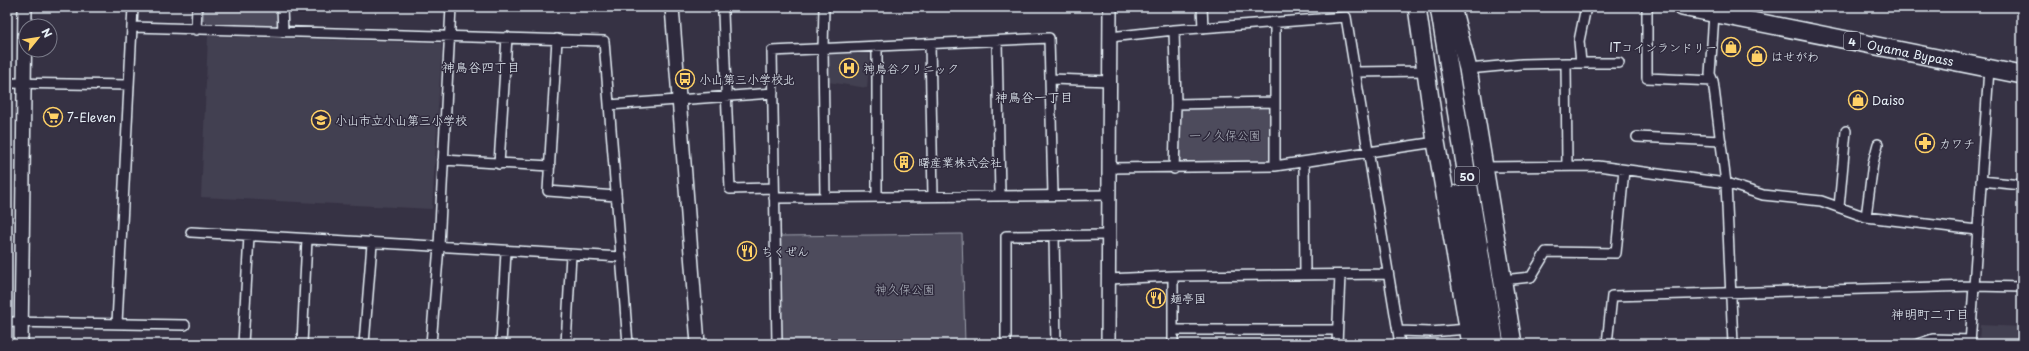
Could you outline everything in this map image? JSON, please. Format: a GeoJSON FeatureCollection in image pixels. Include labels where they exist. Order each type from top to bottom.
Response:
{"type":"FeatureCollection","features":[{"type":"Feature","properties":{"kind":"highway"},"geometry":{"type":"LineString","coordinates":[[1417,7],[1436,142],[1469,336]]}},
{"type":"Feature","properties":{"kind":"highway","name":"50"},"geometry":{"type":"LineString","coordinates":[[1427,7],[1483,344]]}},
{"type":"Feature","properties":{"kind":"highway","name":"50"},"geometry":{"type":"LineString","coordinates":[[1439,7],[1495,344]]}},
{"type":"Feature","properties":{"kind":"highway"},"geometry":{"type":"LineString","coordinates":[[1452,7],[1468,69],[1513,344]]}},
{"type":"Feature","properties":{"kind":"highway","name":"Oyama Bypass"},"geometry":{"type":"LineString","coordinates":[[1682,7],[2022,75]]}},
{"type":"Feature","properties":{"kind":"street"},"geometry":{"type":"LineString","coordinates":[[20,344],[25,7]]}},
{"type":"Feature","properties":{"kind":"street"},"geometry":{"type":"LineString","coordinates":[[117,323],[133,27],[132,7]]}},
{"type":"Feature","properties":{"kind":"street"},"geometry":{"type":"LineString","coordinates":[[196,30],[197,7]]}},
{"type":"Feature","properties":{"kind":"street"},"geometry":{"type":"LineString","coordinates":[[282,7],[283,32]]}},
{"type":"Feature","properties":{"kind":"street"},"geometry":{"type":"LineString","coordinates":[[431,344],[439,246],[451,7]]}},
{"type":"Feature","properties":{"kind":"street"},"geometry":{"type":"LineString","coordinates":[[672,7],[698,344]]}},
{"type":"Feature","properties":{"kind":"street"},"geometry":{"type":"LineString","coordinates":[[824,7],[823,48],[825,197]]}},
{"type":"Feature","properties":{"kind":"street"},"geometry":{"type":"LineString","coordinates":[[1108,344],[1110,7]]}},
{"type":"Feature","properties":{"kind":"street"},"geometry":{"type":"LineString","coordinates":[[1202,7],[1203,28]]}},
{"type":"Feature","properties":{"kind":"street"},"geometry":{"type":"LineString","coordinates":[[1581,63],[1579,41],[1586,7]]}},
{"type":"Feature","properties":{"kind":"street"},"geometry":{"type":"LineString","coordinates":[[1647,7],[1646,78],[1713,81]]}},
{"type":"Feature","properties":{"kind":"street"},"geometry":{"type":"LineString","coordinates":[[723,13],[730,189],[774,188]]}},
{"type":"Feature","properties":{"kind":"street"},"geometry":{"type":"LineString","coordinates":[[1714,14],[1710,74],[1713,81],[1726,183],[1733,344]]}},
{"type":"Feature","properties":{"kind":"street"},"geometry":{"type":"LineString","coordinates":[[1110,37],[1174,30],[1346,17],[1400,344]]}},
{"type":"Feature","properties":{"kind":"street"},"geometry":{"type":"LineString","coordinates":[[1275,23],[1275,166]]}},
{"type":"Feature","properties":{"kind":"street"},"geometry":{"type":"LineString","coordinates":[[133,27],[604,41],[628,344]]}},
{"type":"Feature","properties":{"kind":"street"},"geometry":{"type":"LineString","coordinates":[[1174,30],[1176,104],[1174,169]]}},
{"type":"Feature","properties":{"kind":"street"},"geometry":{"type":"LineString","coordinates":[[499,164],[506,37]]}},
{"type":"Feature","properties":{"kind":"street"},"geometry":{"type":"LineString","coordinates":[[777,344],[772,51],[1049,38],[1053,195]]}},
{"type":"Feature","properties":{"kind":"street"},"geometry":{"type":"LineString","coordinates":[[557,39],[548,191],[616,196]]}},
{"type":"Feature","properties":{"kind":"street"},"geometry":{"type":"LineString","coordinates":[[997,41],[1000,195]]}},
{"type":"Feature","properties":{"kind":"street"},"geometry":{"type":"LineString","coordinates":[[930,44],[933,196]]}},
{"type":"Feature","properties":{"kind":"street"},"geometry":{"type":"LineString","coordinates":[[877,46],[877,197]]}},
{"type":"Feature","properties":{"kind":"street"},"geometry":{"type":"LineString","coordinates":[[1566,63],[1567,166]]}},
{"type":"Feature","properties":{"kind":"street"},"geometry":{"type":"LineString","coordinates":[[1468,69],[1522,64],[1619,63]]}},
{"type":"Feature","properties":{"kind":"street"},"geometry":{"type":"LineString","coordinates":[[1918,344],[1933,339],[1970,342],[1989,69]]}},
{"type":"Feature","properties":{"kind":"street"},"geometry":{"type":"LineString","coordinates":[[1355,72],[1427,71]]}},
{"type":"Feature","properties":{"kind":"street"},"geometry":{"type":"LineString","coordinates":[[1051,79],[1110,81]]}},
{"type":"Feature","properties":{"kind":"street"},"geometry":{"type":"LineString","coordinates":[[7,83],[24,82],[129,85]]}},
{"type":"Feature","properties":{"kind":"street"},"geometry":{"type":"LineString","coordinates":[[610,105],[773,92]]}},
{"type":"Feature","properties":{"kind":"street"},"geometry":{"type":"LineString","coordinates":[[1176,104],[1274,102]]}},
{"type":"Feature","properties":{"kind":"street"},"geometry":{"type":"LineString","coordinates":[[1839,207],[1846,131]]}},
{"type":"Feature","properties":{"kind":"street"},"geometry":{"type":"LineString","coordinates":[[1637,137],[1721,141]]}},
{"type":"Feature","properties":{"kind":"street"},"geometry":{"type":"LineString","coordinates":[[1109,168],[1174,169],[1275,166],[1304,163],[1436,142]]}},
{"type":"Feature","properties":{"kind":"street"},"geometry":{"type":"LineString","coordinates":[[1866,217],[1873,163],[1878,144]]}},
{"type":"Feature","properties":{"kind":"street"},"geometry":{"type":"LineString","coordinates":[[444,160],[550,166]]}},
{"type":"Feature","properties":{"kind":"street"},"geometry":{"type":"LineString","coordinates":[[1304,163],[1305,274]]}},
{"type":"Feature","properties":{"kind":"street"},"geometry":{"type":"LineString","coordinates":[[1484,167],[1598,166],[1726,183],[1763,195],[1821,201],[1866,217],[1977,230]]}},
{"type":"Feature","properties":{"kind":"street"},"geometry":{"type":"LineString","coordinates":[[1503,280],[1531,277],[1546,252],[1616,253],[1624,170]]}},
{"type":"Feature","properties":{"kind":"street"},"geometry":{"type":"LineString","coordinates":[[1981,181],[2022,185]]}},
{"type":"Feature","properties":{"kind":"street"},"geometry":{"type":"LineString","coordinates":[[774,198],[1109,195]]}},
{"type":"Feature","properties":{"kind":"street"},"geometry":{"type":"LineString","coordinates":[[191,232],[372,244],[439,246],[621,257]]}},
{"type":"Feature","properties":{"kind":"street"},"geometry":{"type":"LineString","coordinates":[[1054,235],[1056,344]]}},
{"type":"Feature","properties":{"kind":"street"},"geometry":{"type":"LineString","coordinates":[[1006,344],[1006,236],[1108,235]]}},
{"type":"Feature","properties":{"kind":"street"},"geometry":{"type":"LineString","coordinates":[[242,344],[249,236]]}},
{"type":"Feature","properties":{"kind":"street"},"geometry":{"type":"LineString","coordinates":[[302,344],[307,239]]}},
{"type":"Feature","properties":{"kind":"street"},"geometry":{"type":"LineString","coordinates":[[364,344],[372,244]]}},
{"type":"Feature","properties":{"kind":"street"},"geometry":{"type":"LineString","coordinates":[[501,344],[506,251]]}},
{"type":"Feature","properties":{"kind":"street"},"geometry":{"type":"LineString","coordinates":[[566,344],[571,254]]}},
{"type":"Feature","properties":{"kind":"street"},"geometry":{"type":"LineString","coordinates":[[1336,344],[1340,274]]}},
{"type":"Feature","properties":{"kind":"street"},"geometry":{"type":"LineString","coordinates":[[1108,279],[1173,276],[1388,274]]}},
{"type":"Feature","properties":{"kind":"street"},"geometry":{"type":"LineString","coordinates":[[1173,276],[1173,344]]}},
{"type":"Feature","properties":{"kind":"street"},"geometry":{"type":"LineString","coordinates":[[1607,344],[1612,296],[1731,294],[1974,286],[2022,287]]}},
{"type":"Feature","properties":{"kind":"street"},"geometry":{"type":"LineString","coordinates":[[7,322],[185,325]]}},
{"type":"Feature","properties":{"kind":"street"},"geometry":{"type":"LineString","coordinates":[[1173,330],[1337,330]]}},
{"type":"Feature","properties":{"kind":"street"},"geometry":{"type":"LineString","coordinates":[[1399,331],[1430,332],[1469,336]]}},
{"type":"Feature","properties":{"kind":"shaded area","name":"小山市立小山第三小学校"},"geometry":{"type":"Polygon","coordinates":[[[208,36],[442,43],[432,209],[201,197],[208,36]]]}},
{"type":"Feature","properties":{"kind":"shaded area","name":"神鳥谷クリニック"},"geometry":{"type":"Polygon","coordinates":[[[870,53],[867,88],[828,82],[828,54],[870,53]]]}},
{"type":"Feature","properties":{"kind":"shaded area"},"geometry":{"type":"Polygon","coordinates":[[[1980,325],[2022,327],[2022,344],[1979,344],[1980,325]]]}},
{"type":"Feature","properties":{"kind":"green space"},"geometry":{"type":"Polygon","coordinates":[[[203,7],[281,7],[281,21],[276,28],[208,25],[203,20],[203,7]]]}},
{"type":"Feature","properties":{"kind":"green space","name":"一ノ久保公園"},"geometry":{"type":"Polygon","coordinates":[[[1271,106],[1272,163],[1180,164],[1179,107],[1271,106]]]}},
{"type":"Feature","properties":{"kind":"green space","name":"神久保公園"},"geometry":{"type":"Polygon","coordinates":[[[962,234],[965,344],[782,344],[780,236],[962,234]]]}},
{"type":"Feature","properties":{"kind":"place","name":"ITコインランドリー"},"geometry":{"type":"Point","coordinates":[1731,47]}},
{"type":"Feature","properties":{"kind":"place","name":"はせがわ"},"geometry":{"type":"Point","coordinates":[1757,56]}},
{"type":"Feature","properties":{"kind":"place","name":"神鳥谷クリニック"},"geometry":{"type":"Point","coordinates":[849,68]}},
{"type":"Feature","properties":{"kind":"place","name":"小山第三小学校北"},"geometry":{"type":"Point","coordinates":[685,79]}},
{"type":"Feature","properties":{"kind":"place","name":"Daiso"},"geometry":{"type":"Point","coordinates":[1858,100]}},
{"type":"Feature","properties":{"kind":"place","name":"7-Eleven"},"geometry":{"type":"Point","coordinates":[53,117]}},
{"type":"Feature","properties":{"kind":"place","name":"小山市立小山第三小学校"},"geometry":{"type":"Point","coordinates":[321,120]}},
{"type":"Feature","properties":{"kind":"place","name":"カワチ"},"geometry":{"type":"Point","coordinates":[1925,143]}},
{"type":"Feature","properties":{"kind":"place","name":"曙産業株式会社"},"geometry":{"type":"Point","coordinates":[904,162]}},
{"type":"Feature","properties":{"kind":"place","name":"ちくぜん"},"geometry":{"type":"Point","coordinates":[747,251]}},
{"type":"Feature","properties":{"kind":"place","name":"麺亭国"},"geometry":{"type":"Point","coordinates":[1156,298]}},
{"type":"Feature","properties":{"kind":"district","name":"神鳥谷四丁目"},"geometry":{"type":"Point","coordinates":[481,66]}},
{"type":"Feature","properties":{"kind":"district","name":"神鳥谷一丁目"},"geometry":{"type":"Point","coordinates":[1034,96]}},
{"type":"Feature","properties":{"kind":"district","name":"神明町二丁目"},"geometry":{"type":"Point","coordinates":[1930,313]}}]}
